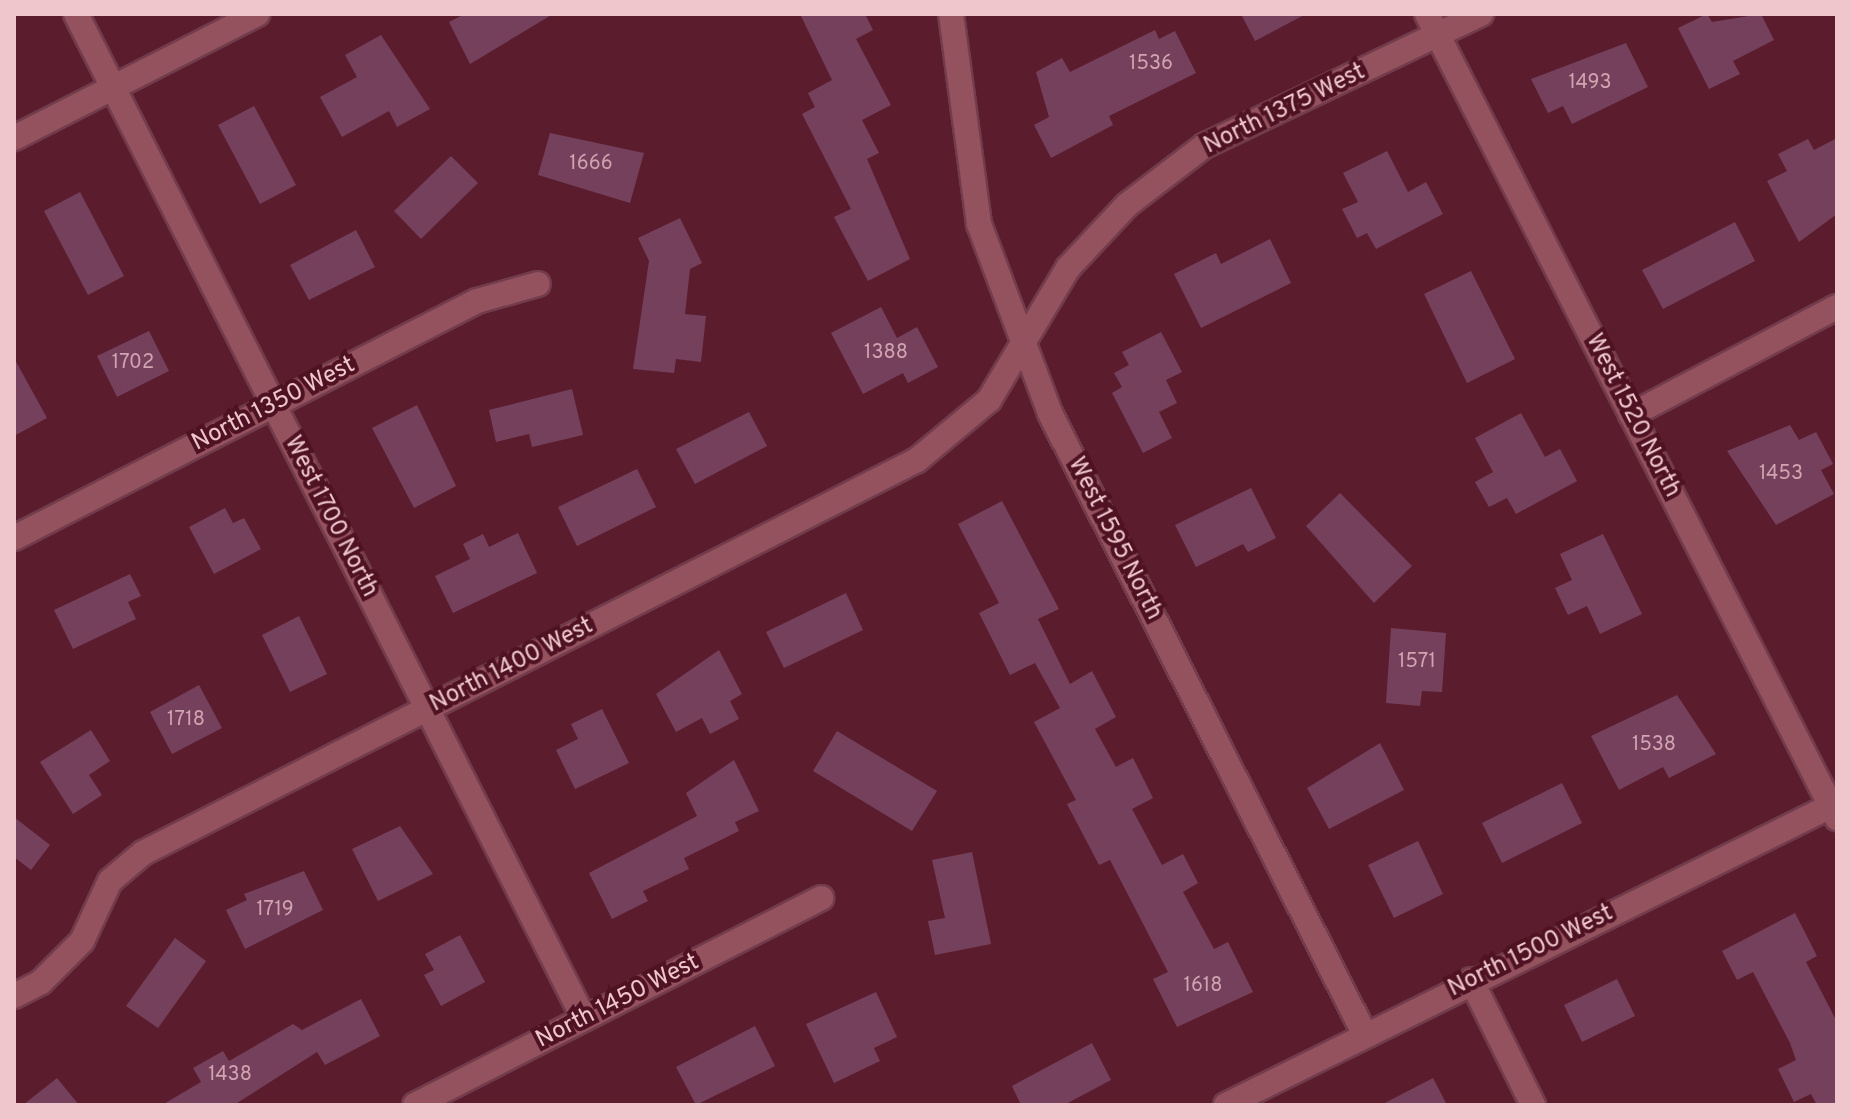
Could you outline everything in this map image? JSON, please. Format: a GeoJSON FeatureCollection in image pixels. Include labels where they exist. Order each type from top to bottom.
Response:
{"type":"FeatureCollection","features":[{"type":"Feature","properties":{"kind":"street","name":"West 1700 North"},"geometry":{"type":"LineString","coordinates":[[76,14],[584,1019]]}},
{"type":"Feature","properties":{"kind":"street"},"geometry":{"type":"LineString","coordinates":[[14,138],[257,14]]}},
{"type":"Feature","properties":{"kind":"street","name":"West 1595 North"},"geometry":{"type":"LineString","coordinates":[[951,14],[979,224],[1023,347],[1365,1035]]}},
{"type":"Feature","properties":{"kind":"street","name":"West 1520 North"},"geometry":{"type":"LineString","coordinates":[[1427,14],[1835,809]]}},
{"type":"Feature","properties":{"kind":"street","name":"North 1375 West"},"geometry":{"type":"LineString","coordinates":[[1023,347],[1068,268],[1127,205],[1204,146],[1439,37],[1481,14]]}},
{"type":"Feature","properties":{"kind":"street","name":"North 1350 West"},"geometry":{"type":"LineString","coordinates":[[14,538],[477,301],[538,284]]}},
{"type":"Feature","properties":{"kind":"street"},"geometry":{"type":"LineString","coordinates":[[1631,415],[1837,307]]}},
{"type":"Feature","properties":{"kind":"street","name":"North 1400 West"},"geometry":{"type":"LineString","coordinates":[[14,996],[41,982],[82,941],[110,881],[143,853],[917,460],[989,400],[1023,347]]}},
{"type":"Feature","properties":{"kind":"street","name":"North 1500 West"},"geometry":{"type":"LineString","coordinates":[[1226,1105],[1471,980],[1835,809]]}},
{"type":"Feature","properties":{"kind":"street","name":"North 1450 West"},"geometry":{"type":"LineString","coordinates":[[415,1105],[821,898]]}},
{"type":"Feature","properties":{"kind":"street"},"geometry":{"type":"LineString","coordinates":[[1471,980],[1533,1105]]}},
{"type":"Feature","properties":{"kind":"building"},"geometry":{"type":"Polygon","coordinates":[[[465,14],[553,14],[470,64],[449,22],[465,14]]]}},
{"type":"Feature","properties":{"kind":"building"},"geometry":{"type":"Polygon","coordinates":[[[800,14],[865,14],[873,30],[856,39],[891,105],[862,120],[879,153],[867,159],[910,259],[868,281],[834,217],[851,209],[802,114],[815,107],[808,93],[832,80],[800,14]]]}},
{"type":"Feature","properties":{"kind":"building"},"geometry":{"type":"Polygon","coordinates":[[[1241,14],[1306,14],[1255,41],[1241,14]]]}},
{"type":"Feature","properties":{"kind":"building"},"geometry":{"type":"Polygon","coordinates":[[[1707,14],[1712,22],[1761,14],[1774,40],[1733,61],[1740,74],[1709,89],[1678,28],[1707,14]]]}},
{"type":"Feature","properties":{"kind":"building"},"geometry":{"type":"Polygon","coordinates":[[[1155,30],[1159,39],[1175,31],[1196,73],[1109,116],[1113,125],[1051,158],[1034,125],[1049,117],[1036,72],[1062,58],[1070,72],[1155,30]]]}},
{"type":"Feature","properties":{"kind":"building"},"geometry":{"type":"Polygon","coordinates":[[[381,35],[430,109],[397,127],[389,111],[342,137],[320,97],[357,77],[345,55],[381,35]]]}},
{"type":"Feature","properties":{"kind":"building"},"geometry":{"type":"Polygon","coordinates":[[[1626,43],[1648,87],[1572,124],[1563,106],[1548,113],[1531,79],[1626,43]]]}},
{"type":"Feature","properties":{"kind":"building"},"geometry":{"type":"Polygon","coordinates":[[[254,106],[296,185],[260,204],[218,125],[254,106]]]}},
{"type":"Feature","properties":{"kind":"building"},"geometry":{"type":"Polygon","coordinates":[[[550,133],[644,153],[630,203],[538,175],[550,133]]]}},
{"type":"Feature","properties":{"kind":"building"},"geometry":{"type":"Polygon","coordinates":[[[1837,138],[1837,214],[1799,242],[1767,181],[1787,171],[1778,154],[1808,139],[1814,150],[1837,138]]]}},
{"type":"Feature","properties":{"kind":"building"},"geometry":{"type":"Polygon","coordinates":[[[1387,151],[1408,192],[1426,182],[1443,214],[1376,249],[1367,233],[1357,238],[1342,209],[1358,202],[1343,173],[1387,151]]]}},
{"type":"Feature","properties":{"kind":"building"},"geometry":{"type":"Polygon","coordinates":[[[451,156],[478,183],[421,239],[394,211],[451,156]]]}},
{"type":"Feature","properties":{"kind":"building"},"geometry":{"type":"Polygon","coordinates":[[[80,192],[124,276],[88,295],[44,211],[80,192]]]}},
{"type":"Feature","properties":{"kind":"building"},"geometry":{"type":"Polygon","coordinates":[[[680,218],[702,263],[690,269],[685,314],[706,316],[701,362],[676,359],[674,373],[633,369],[649,261],[638,238],[680,218]]]}},
{"type":"Feature","properties":{"kind":"building"},"geometry":{"type":"Polygon","coordinates":[[[1735,222],[1755,261],[1663,309],[1642,270],[1735,222]]]}},
{"type":"Feature","properties":{"kind":"building"},"geometry":{"type":"Polygon","coordinates":[[[356,230],[375,267],[309,300],[290,265],[356,230]]]}},
{"type":"Feature","properties":{"kind":"building"},"geometry":{"type":"Polygon","coordinates":[[[1270,239],[1291,283],[1201,328],[1174,274],[1216,253],[1221,264],[1270,239]]]}},
{"type":"Feature","properties":{"kind":"building"},"geometry":{"type":"Polygon","coordinates":[[[1471,271],[1515,359],[1467,383],[1424,294],[1471,271]]]}},
{"type":"Feature","properties":{"kind":"building"},"geometry":{"type":"Polygon","coordinates":[[[881,307],[897,338],[917,327],[938,367],[908,383],[903,373],[863,394],[831,333],[881,307]]]}},
{"type":"Feature","properties":{"kind":"building"},"geometry":{"type":"Polygon","coordinates":[[[149,331],[169,371],[117,397],[97,356],[149,331]]]}},
{"type":"Feature","properties":{"kind":"building"},"geometry":{"type":"Polygon","coordinates":[[[1161,332],[1182,372],[1166,380],[1177,403],[1159,412],[1172,438],[1143,453],[1112,393],[1122,387],[1114,373],[1129,365],[1122,352],[1161,332]]]}},
{"type":"Feature","properties":{"kind":"building"},"geometry":{"type":"Polygon","coordinates":[[[14,358],[47,418],[14,436],[14,358]]]}},
{"type":"Feature","properties":{"kind":"building"},"geometry":{"type":"Polygon","coordinates":[[[572,389],[583,435],[532,447],[529,434],[496,442],[489,410],[572,389]]]}},
{"type":"Feature","properties":{"kind":"building"},"geometry":{"type":"Polygon","coordinates":[[[417,405],[456,486],[414,508],[372,428],[417,405]]]}},
{"type":"Feature","properties":{"kind":"building"},"geometry":{"type":"Polygon","coordinates":[[[749,412],[767,446],[695,484],[676,449],[749,412]]]}},
{"type":"Feature","properties":{"kind":"building"},"geometry":{"type":"Polygon","coordinates":[[[1521,413],[1545,457],[1560,449],[1577,481],[1516,514],[1507,498],[1489,507],[1475,482],[1493,472],[1475,438],[1521,413]]]}},
{"type":"Feature","properties":{"kind":"building"},"geometry":{"type":"Polygon","coordinates":[[[1790,425],[1799,440],[1816,432],[1833,464],[1821,470],[1834,494],[1776,525],[1727,451],[1790,425]]]}},
{"type":"Feature","properties":{"kind":"building"},"geometry":{"type":"Polygon","coordinates":[[[637,469],[656,507],[577,546],[558,507],[637,469]]]}},
{"type":"Feature","properties":{"kind":"building"},"geometry":{"type":"Polygon","coordinates":[[[1251,488],[1276,538],[1248,552],[1243,544],[1196,567],[1175,525],[1251,488]]]}},
{"type":"Feature","properties":{"kind":"building"},"geometry":{"type":"Polygon","coordinates":[[[1340,493],[1412,566],[1374,603],[1306,526],[1340,493]]]}},
{"type":"Feature","properties":{"kind":"building"},"geometry":{"type":"Polygon","coordinates":[[[1002,501],[1059,609],[1038,619],[1070,684],[1092,671],[1116,717],[1095,729],[1116,767],[1133,758],[1153,798],[1132,809],[1162,865],[1183,854],[1198,883],[1183,892],[1214,949],[1228,942],[1253,992],[1177,1027],[1153,979],[1168,972],[1110,860],[1099,865],[1067,804],[1076,800],[1034,722],[1060,708],[1035,663],[1010,675],[979,613],[999,603],[958,524],[1002,501]]]}},
{"type":"Feature","properties":{"kind":"building"},"geometry":{"type":"Polygon","coordinates":[[[225,508],[233,523],[244,518],[261,549],[214,574],[189,527],[225,508]]]}},
{"type":"Feature","properties":{"kind":"building"},"geometry":{"type":"Polygon","coordinates":[[[518,533],[537,573],[453,613],[435,576],[470,559],[463,544],[483,534],[489,547],[518,533]]]}},
{"type":"Feature","properties":{"kind":"building"},"geometry":{"type":"Polygon","coordinates":[[[1603,534],[1642,614],[1600,634],[1587,606],[1568,615],[1555,588],[1572,580],[1560,554],[1603,534]]]}},
{"type":"Feature","properties":{"kind":"building"},"geometry":{"type":"Polygon","coordinates":[[[130,574],[141,596],[128,602],[136,619],[73,649],[54,610],[130,574]]]}},
{"type":"Feature","properties":{"kind":"building"},"geometry":{"type":"Polygon","coordinates":[[[846,593],[863,630],[784,668],[766,632],[846,593]]]}},
{"type":"Feature","properties":{"kind":"building"},"geometry":{"type":"Polygon","coordinates":[[[299,616],[327,674],[290,692],[262,635],[299,616]]]}},
{"type":"Feature","properties":{"kind":"building"},"geometry":{"type":"Polygon","coordinates":[[[1391,628],[1446,633],[1442,692],[1422,691],[1420,706],[1386,703],[1391,628]]]}},
{"type":"Feature","properties":{"kind":"building"},"geometry":{"type":"Polygon","coordinates":[[[719,650],[742,694],[730,701],[739,719],[710,734],[702,718],[676,732],[656,694],[719,650]]]}},
{"type":"Feature","properties":{"kind":"building"},"geometry":{"type":"Polygon","coordinates":[[[199,685],[222,728],[172,754],[150,712],[199,685]]]}},
{"type":"Feature","properties":{"kind":"building"},"geometry":{"type":"Polygon","coordinates":[[[1677,695],[1716,754],[1669,778],[1663,767],[1619,790],[1591,736],[1677,695]]]}},
{"type":"Feature","properties":{"kind":"building"},"geometry":{"type":"Polygon","coordinates":[[[602,709],[629,763],[575,789],[556,750],[578,739],[571,724],[602,709]]]}},
{"type":"Feature","properties":{"kind":"building"},"geometry":{"type":"Polygon","coordinates":[[[91,730],[110,761],[89,775],[102,795],[73,814],[40,762],[91,730]]]}},
{"type":"Feature","properties":{"kind":"building"},"geometry":{"type":"Polygon","coordinates":[[[837,731],[937,791],[912,831],[813,771],[837,731]]]}},
{"type":"Feature","properties":{"kind":"building"},"geometry":{"type":"Polygon","coordinates":[[[1380,743],[1404,790],[1329,829],[1307,788],[1380,743]]]}},
{"type":"Feature","properties":{"kind":"building"},"geometry":{"type":"Polygon","coordinates":[[[734,760],[759,811],[735,822],[739,831],[684,858],[689,869],[643,891],[648,901],[612,919],[589,873],[697,816],[686,793],[734,760]]]}},
{"type":"Feature","properties":{"kind":"building"},"geometry":{"type":"Polygon","coordinates":[[[1562,783],[1582,823],[1502,863],[1482,823],[1562,783]]]}},
{"type":"Feature","properties":{"kind":"building"},"geometry":{"type":"Polygon","coordinates":[[[14,817],[50,845],[31,870],[14,857],[14,817]]]}},
{"type":"Feature","properties":{"kind":"building"},"geometry":{"type":"Polygon","coordinates":[[[400,826],[433,874],[378,901],[352,849],[400,826]]]}},
{"type":"Feature","properties":{"kind":"building"},"geometry":{"type":"Polygon","coordinates":[[[1418,841],[1443,894],[1394,918],[1368,865],[1418,841]]]}},
{"type":"Feature","properties":{"kind":"building"},"geometry":{"type":"Polygon","coordinates":[[[972,852],[991,944],[935,955],[928,921],[945,918],[932,860],[972,852]]]}},
{"type":"Feature","properties":{"kind":"building"},"geometry":{"type":"Polygon","coordinates":[[[304,871],[323,910],[245,949],[226,910],[247,900],[244,894],[304,871]]]}},
{"type":"Feature","properties":{"kind":"building"},"geometry":{"type":"Polygon","coordinates":[[[1795,913],[1817,956],[1806,962],[1837,1022],[1837,1105],[1817,1105],[1811,1094],[1794,1102],[1778,1069],[1796,1060],[1790,1043],[1753,972],[1737,980],[1722,951],[1795,913]]]}},
{"type":"Feature","properties":{"kind":"building"},"geometry":{"type":"Polygon","coordinates":[[[460,935],[485,982],[441,1006],[424,975],[434,970],[425,954],[460,935]]]}},
{"type":"Feature","properties":{"kind":"building"},"geometry":{"type":"Polygon","coordinates":[[[175,938],[206,961],[158,1028],[126,1006],[175,938]]]}},
{"type":"Feature","properties":{"kind":"building"},"geometry":{"type":"Polygon","coordinates":[[[1617,979],[1635,1016],[1582,1042],[1564,1005],[1617,979]]]}},
{"type":"Feature","properties":{"kind":"building"},"geometry":{"type":"Polygon","coordinates":[[[876,992],[897,1037],[874,1048],[880,1061],[834,1083],[806,1024],[876,992]]]}},
{"type":"Feature","properties":{"kind":"building"},"geometry":{"type":"Polygon","coordinates":[[[361,999],[380,1036],[325,1065],[317,1052],[234,1105],[162,1105],[201,1082],[193,1068],[223,1051],[229,1061],[293,1024],[302,1030],[361,999]]]}},
{"type":"Feature","properties":{"kind":"building"},"geometry":{"type":"Polygon","coordinates":[[[755,1026],[775,1066],[696,1105],[676,1067],[755,1026]]]}},
{"type":"Feature","properties":{"kind":"building"},"geometry":{"type":"Polygon","coordinates":[[[1092,1043],[1111,1080],[1064,1105],[1021,1105],[1012,1086],[1092,1043]]]}},
{"type":"Feature","properties":{"kind":"building"},"geometry":{"type":"Polygon","coordinates":[[[57,1078],[79,1105],[23,1105],[57,1078]]]}},
{"type":"Feature","properties":{"kind":"building"},"geometry":{"type":"Polygon","coordinates":[[[1433,1078],[1447,1105],[1381,1105],[1433,1078]]]}}]}
